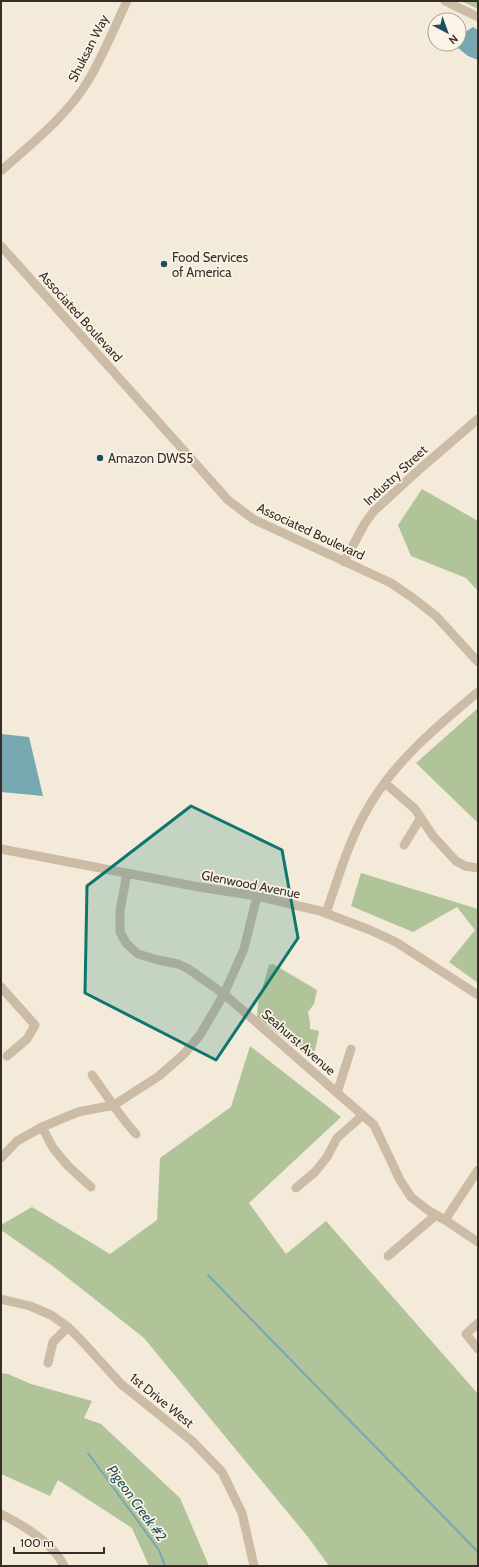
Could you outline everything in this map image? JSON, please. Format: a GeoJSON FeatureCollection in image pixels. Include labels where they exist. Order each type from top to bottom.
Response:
{"type":"FeatureCollection","features":[{"type":"Feature","properties":{"kind":"street","name":"Shuksan Way"},"geometry":{"type":"LineString","coordinates":[[1,171],[55,122],[74,101],[88,81],[126,1]]}},
{"type":"Feature","properties":{"kind":"street"},"geometry":{"type":"LineString","coordinates":[[445,1],[478,17]]}},
{"type":"Feature","properties":{"kind":"street","name":"Associated Boulevard"},"geometry":{"type":"LineString","coordinates":[[1,246],[228,500],[253,519],[391,583],[436,616],[478,662]]}},
{"type":"Feature","properties":{"kind":"street","name":"Industry Street"},"geometry":{"type":"LineString","coordinates":[[344,562],[365,523],[374,511],[478,419]]}},
{"type":"Feature","properties":{"kind":"street"},"geometry":{"type":"LineString","coordinates":[[326,913],[346,858],[362,820],[384,783],[404,759],[430,733],[478,692]]}},
{"type":"Feature","properties":{"kind":"street"},"geometry":{"type":"LineString","coordinates":[[384,783],[415,809],[420,819],[433,836],[456,861],[465,866],[478,868]]}},
{"type":"Feature","properties":{"kind":"street"},"geometry":{"type":"LineString","coordinates":[[404,845],[420,819]]}},
{"type":"Feature","properties":{"kind":"street","name":"Glenwood Avenue"},"geometry":{"type":"LineString","coordinates":[[1,848],[199,887],[257,896],[326,913],[396,942],[478,995]]}},
{"type":"Feature","properties":{"kind":"street","name":"Seahurst Avenue"},"geometry":{"type":"LineString","coordinates":[[127,873],[120,911],[120,932],[126,943],[138,954],[178,964],[187,968],[224,994],[374,1124],[400,1180],[411,1196],[429,1211],[478,1242]]}},
{"type":"Feature","properties":{"kind":"street"},"geometry":{"type":"LineString","coordinates":[[1,1158],[17,1141],[42,1127],[78,1112],[114,1105],[159,1076],[184,1054],[200,1035],[224,994],[244,948],[257,896]]}},
{"type":"Feature","properties":{"kind":"street"},"geometry":{"type":"LineString","coordinates":[[1,988],[35,1025],[27,1039],[7,1056]]}},
{"type":"Feature","properties":{"kind":"street"},"geometry":{"type":"LineString","coordinates":[[337,1093],[351,1049]]}},
{"type":"Feature","properties":{"kind":"street"},"geometry":{"type":"LineString","coordinates":[[92,1075],[127,1124],[136,1134]]}},
{"type":"Feature","properties":{"kind":"street"},"geometry":{"type":"LineString","coordinates":[[296,1188],[315,1172],[327,1157],[337,1138],[363,1115]]}},
{"type":"Feature","properties":{"kind":"street"},"geometry":{"type":"LineString","coordinates":[[42,1127],[53,1148],[68,1166],[91,1187]]}},
{"type":"Feature","properties":{"kind":"street"},"geometry":{"type":"LineString","coordinates":[[445,1220],[478,1170]]}},
{"type":"Feature","properties":{"kind":"street"},"geometry":{"type":"LineString","coordinates":[[388,1256],[436,1215]]}},
{"type":"Feature","properties":{"kind":"street","name":"1st Drive West"},"geometry":{"type":"LineString","coordinates":[[1,1299],[30,1306],[51,1315],[68,1327],[121,1384],[192,1441],[222,1472],[242,1513],[254,1566]]}},
{"type":"Feature","properties":{"kind":"street"},"geometry":{"type":"LineString","coordinates":[[478,1323],[466,1334],[478,1349]]}},
{"type":"Feature","properties":{"kind":"street"},"geometry":{"type":"LineString","coordinates":[[48,1363],[54,1342],[68,1327]]}},
{"type":"Feature","properties":{"kind":"street"},"geometry":{"type":"LineString","coordinates":[[1,1514],[21,1524],[44,1542],[62,1561],[64,1566]]}},
{"type":"Feature","properties":{"kind":"highlighted area"},"geometry":{"type":"Polygon","coordinates":[[[191,806],[282,850],[298,938],[216,1060],[85,993],[87,886],[191,806]]]}},
{"type":"Feature","properties":{"kind":"green space"},"geometry":{"type":"Polygon","coordinates":[[[461,1],[478,1],[478,9],[461,1]]]}},
{"type":"Feature","properties":{"kind":"green space"},"geometry":{"type":"Polygon","coordinates":[[[422,489],[478,521],[478,591],[466,578],[411,556],[398,525],[422,489]]]}},
{"type":"Feature","properties":{"kind":"green space"},"geometry":{"type":"Polygon","coordinates":[[[478,708],[478,823],[416,763],[478,708]]]}},
{"type":"Feature","properties":{"kind":"green space"},"geometry":{"type":"Polygon","coordinates":[[[361,873],[478,909],[478,983],[449,962],[475,930],[457,907],[413,932],[351,906],[361,873]]]}},
{"type":"Feature","properties":{"kind":"green space"},"geometry":{"type":"Polygon","coordinates":[[[273,964],[317,990],[314,1004],[308,1012],[310,1029],[319,1031],[312,1060],[257,1017],[258,1003],[269,965],[273,964]]]}},
{"type":"Feature","properties":{"kind":"green space"},"geometry":{"type":"Polygon","coordinates":[[[250,1046],[341,1117],[249,1203],[286,1254],[326,1221],[478,1394],[478,1566],[329,1566],[308,1537],[144,1338],[54,1267],[1,1230],[1,1225],[32,1207],[110,1254],[157,1220],[160,1158],[231,1107],[250,1046]]]}},
{"type":"Feature","properties":{"kind":"green space"},"geometry":{"type":"Polygon","coordinates":[[[1,1373],[8,1374],[31,1384],[92,1401],[84,1418],[101,1424],[180,1498],[209,1566],[149,1566],[132,1528],[58,1480],[50,1496],[1,1474],[1,1373]]]}},
{"type":"Feature","properties":{"kind":"water"},"geometry":{"type":"Polygon","coordinates":[[[473,27],[478,30],[478,60],[463,52],[467,52],[467,31],[473,27]]]}},
{"type":"Feature","properties":{"kind":"water"},"geometry":{"type":"Polygon","coordinates":[[[1,734],[29,737],[43,796],[1,792],[1,734]]]}},
{"type":"Feature","properties":{"kind":"waterway"},"geometry":{"type":"LineString","coordinates":[[208,1275],[478,1552]]}},
{"type":"Feature","properties":{"kind":"waterway","name":"Pigeon Creek #2"},"geometry":{"type":"LineString","coordinates":[[88,1453],[159,1550],[165,1566]]}},
{"type":"Feature","properties":{"kind":"place","name":"Food Services of America"},"geometry":{"type":"Point","coordinates":[164,264]}},
{"type":"Feature","properties":{"kind":"place","name":"Amazon DWS5"},"geometry":{"type":"Point","coordinates":[100,458]}}]}
